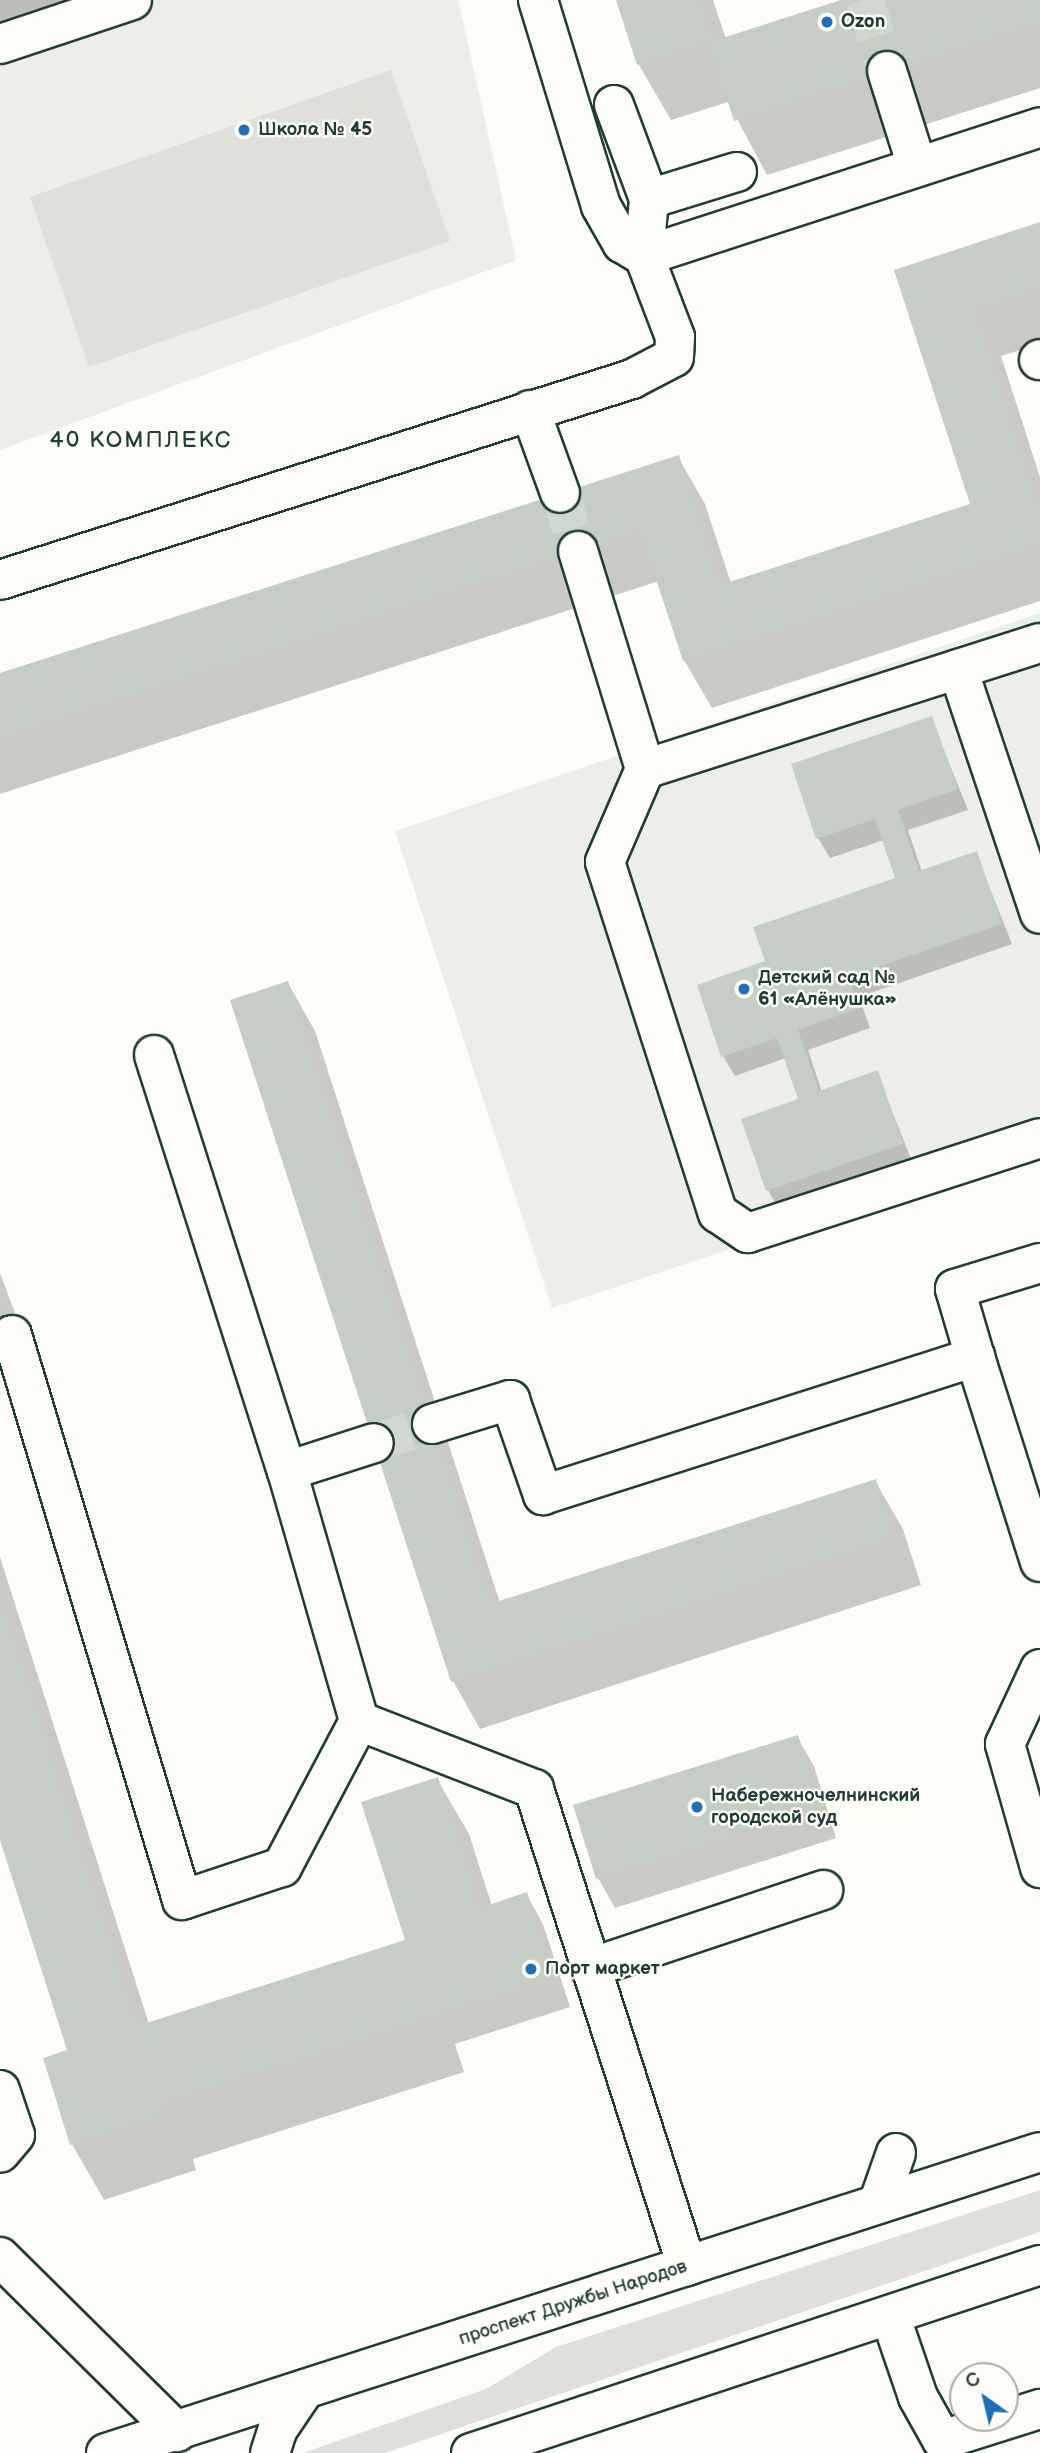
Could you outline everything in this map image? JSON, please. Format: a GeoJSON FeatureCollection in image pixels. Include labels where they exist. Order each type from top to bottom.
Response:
{"type":"FeatureCollection","features":[{"type":"Feature","properties":{"kind":"main road"},"geometry":{"type":"LineString","coordinates":[[0,44],[132,0]]}},
{"type":"Feature","properties":{"kind":"main road"},"geometry":{"type":"LineString","coordinates":[[538,0],[601,206],[622,243],[644,256],[1040,127]]}},
{"type":"Feature","properties":{"kind":"main road"},"geometry":{"type":"LineString","coordinates":[[887,71],[917,166]]}},
{"type":"Feature","properties":{"kind":"main road"},"geometry":{"type":"LineString","coordinates":[[0,580],[632,379],[674,357],[675,337],[644,256],[649,199],[614,105]]}},
{"type":"Feature","properties":{"kind":"main road"},"geometry":{"type":"LineString","coordinates":[[649,199],[737,172]]}},
{"type":"Feature","properties":{"kind":"main road"},"geometry":{"type":"LineString","coordinates":[[530,410],[560,493]]}},
{"type":"Feature","properties":{"kind":"main road"},"geometry":{"type":"LineString","coordinates":[[578,551],[645,769],[605,862],[718,1213],[748,1233],[1040,1138]]}},
{"type":"Feature","properties":{"kind":"main road"},"geometry":{"type":"LineString","coordinates":[[645,769],[1040,643]]}},
{"type":"Feature","properties":{"kind":"main road"},"geometry":{"type":"LineString","coordinates":[[958,669],[1040,914]]}},
{"type":"Feature","properties":{"kind":"main road"},"geometry":{"type":"LineString","coordinates":[[11,1361],[182,1900],[282,1867],[359,1721],[287,1471],[155,1055]]}},
{"type":"Feature","properties":{"kind":"main road"},"geometry":{"type":"LineString","coordinates":[[1040,1263],[955,1289],[1040,1562]]}},
{"type":"Feature","properties":{"kind":"main road"},"geometry":{"type":"LineString","coordinates":[[432,1424],[510,1400],[543,1495],[975,1357]]}},
{"type":"Feature","properties":{"kind":"main road"},"geometry":{"type":"LineString","coordinates":[[287,1471],[374,1443]]}},
{"type":"Feature","properties":{"kind":"main road"},"geometry":{"type":"LineString","coordinates":[[1040,1669],[1005,1744],[1040,1868]]}},
{"type":"Feature","properties":{"kind":"main road"},"geometry":{"type":"LineString","coordinates":[[359,1721],[534,1789],[687,2266]]}},
{"type":"Feature","properties":{"kind":"main road"},"geometry":{"type":"LineString","coordinates":[[590,1968],[823,1890]]}},
{"type":"Feature","properties":{"kind":"main road"},"geometry":{"type":"LineString","coordinates":[[0,2090],[15,2136],[0,2153]]}},
{"type":"Feature","properties":{"kind":"main road"},"geometry":{"type":"LineString","coordinates":[[878,2204],[896,2152]]}},
{"type":"Feature","properties":{"kind":"main road","name":"проспект Дружбы Народов"},"geometry":{"type":"LineString","coordinates":[[107,2453],[1040,2152]]}},
{"type":"Feature","properties":{"kind":"main road"},"geometry":{"type":"LineString","coordinates":[[0,2257],[177,2432]]}},
{"type":"Feature","properties":{"kind":"main road"},"geometry":{"type":"LineString","coordinates":[[488,2450],[1040,2265]]}},
{"type":"Feature","properties":{"kind":"main road"},"geometry":{"type":"LineString","coordinates":[[890,2315],[918,2397],[944,2447],[1040,2409]]}},
{"type":"Feature","properties":{"kind":"main road"},"geometry":{"type":"LineString","coordinates":[[270,2453],[278,2429],[305,2389]]}},
{"type":"Feature","properties":{"kind":"shaded area","name":"Школа № 45"},"geometry":{"type":"Polygon","coordinates":[[[0,0],[458,0],[516,260],[0,450],[0,0]]]}},
{"type":"Feature","properties":{"kind":"shaded area"},"geometry":{"type":"Polygon","coordinates":[[[391,70],[450,241],[89,367],[30,197],[391,70]]]}},
{"type":"Feature","properties":{"kind":"shaded area","name":"Детский сад № 61 «Алёнушка»"},"geometry":{"type":"Polygon","coordinates":[[[1040,613],[1040,1147],[552,1308],[395,831],[1040,613]]]}},
{"type":"Feature","properties":{"kind":"shaded area"},"geometry":{"type":"Polygon","coordinates":[[[1040,2190],[1040,2232],[385,2453],[303,2453],[486,2389],[556,2347],[1040,2190]]]}},
{"type":"Feature","properties":{"kind":"building"},"geometry":{"type":"Polygon","coordinates":[[[616,0],[700,0],[713,41],[841,0],[1040,0],[1040,22],[734,121],[709,42],[637,65],[616,0]]]}},
{"type":"Feature","properties":{"kind":"building"},"geometry":{"type":"Polygon","coordinates":[[[1040,222],[1040,288],[975,309],[1040,510],[1040,545],[683,661],[640,531],[0,738],[0,673],[679,455],[720,585],[970,504],[894,270],[1040,222]]]}},
{"type":"Feature","properties":{"kind":"building"},"geometry":{"type":"Polygon","coordinates":[[[932,716],[958,789],[898,810],[919,871],[977,851],[1002,924],[849,977],[859,1008],[798,1030],[819,1091],[878,1070],[903,1144],[766,1191],[741,1119],[798,1099],[777,1038],[721,1057],[697,985],[765,961],[753,927],[895,878],[875,819],[816,839],[791,764],[932,716]]]}},
{"type":"Feature","properties":{"kind":"building"},"geometry":{"type":"Polygon","coordinates":[[[288,981],[490,1604],[876,1479],[895,1538],[451,1682],[230,1000],[288,981]]]}},
{"type":"Feature","properties":{"kind":"building"},"geometry":{"type":"Polygon","coordinates":[[[0,1275],[11,1303],[0,1307],[0,1275]]]}},
{"type":"Feature","properties":{"kind":"building"},"geometry":{"type":"Polygon","coordinates":[[[1,1599],[137,2026],[405,1940],[361,1802],[438,1777],[480,1908],[527,1892],[554,1978],[163,2103],[166,2114],[70,2145],[43,2058],[67,2050],[0,1840],[1,1599]]]}},
{"type":"Feature","properties":{"kind":"building","name":"Набережночелнинский городской суд"},"geometry":{"type":"Polygon","coordinates":[[[798,1735],[821,1809],[596,1879],[573,1805],[798,1735]]]}},
{"type":"Feature","properties":{"kind":"tunnel"},"geometry":{"type":"LineString","coordinates":[[865,0],[887,71]]}},
{"type":"Feature","properties":{"kind":"tunnel"},"geometry":{"type":"LineString","coordinates":[[560,493],[578,551]]}},
{"type":"Feature","properties":{"kind":"tunnel"},"geometry":{"type":"LineString","coordinates":[[374,1443],[432,1424]]}},
{"type":"Feature","properties":{"kind":"place","name":"Ozon"},"geometry":{"type":"Point","coordinates":[827,22]}},
{"type":"Feature","properties":{"kind":"place","name":"Школа № 45"},"geometry":{"type":"Point","coordinates":[244,130]}},
{"type":"Feature","properties":{"kind":"place","name":"Детский сад № 61 «Алёнушка»"},"geometry":{"type":"Point","coordinates":[744,989]}},
{"type":"Feature","properties":{"kind":"place","name":"Набережночелнинский городской суд"},"geometry":{"type":"Point","coordinates":[697,1807]}},
{"type":"Feature","properties":{"kind":"place","name":"Порт маркет"},"geometry":{"type":"Point","coordinates":[531,1969]}},
{"type":"Feature","properties":{"kind":"district","name":"40 КОМПЛЕКС"},"geometry":{"type":"Point","coordinates":[141,440]}}]}
